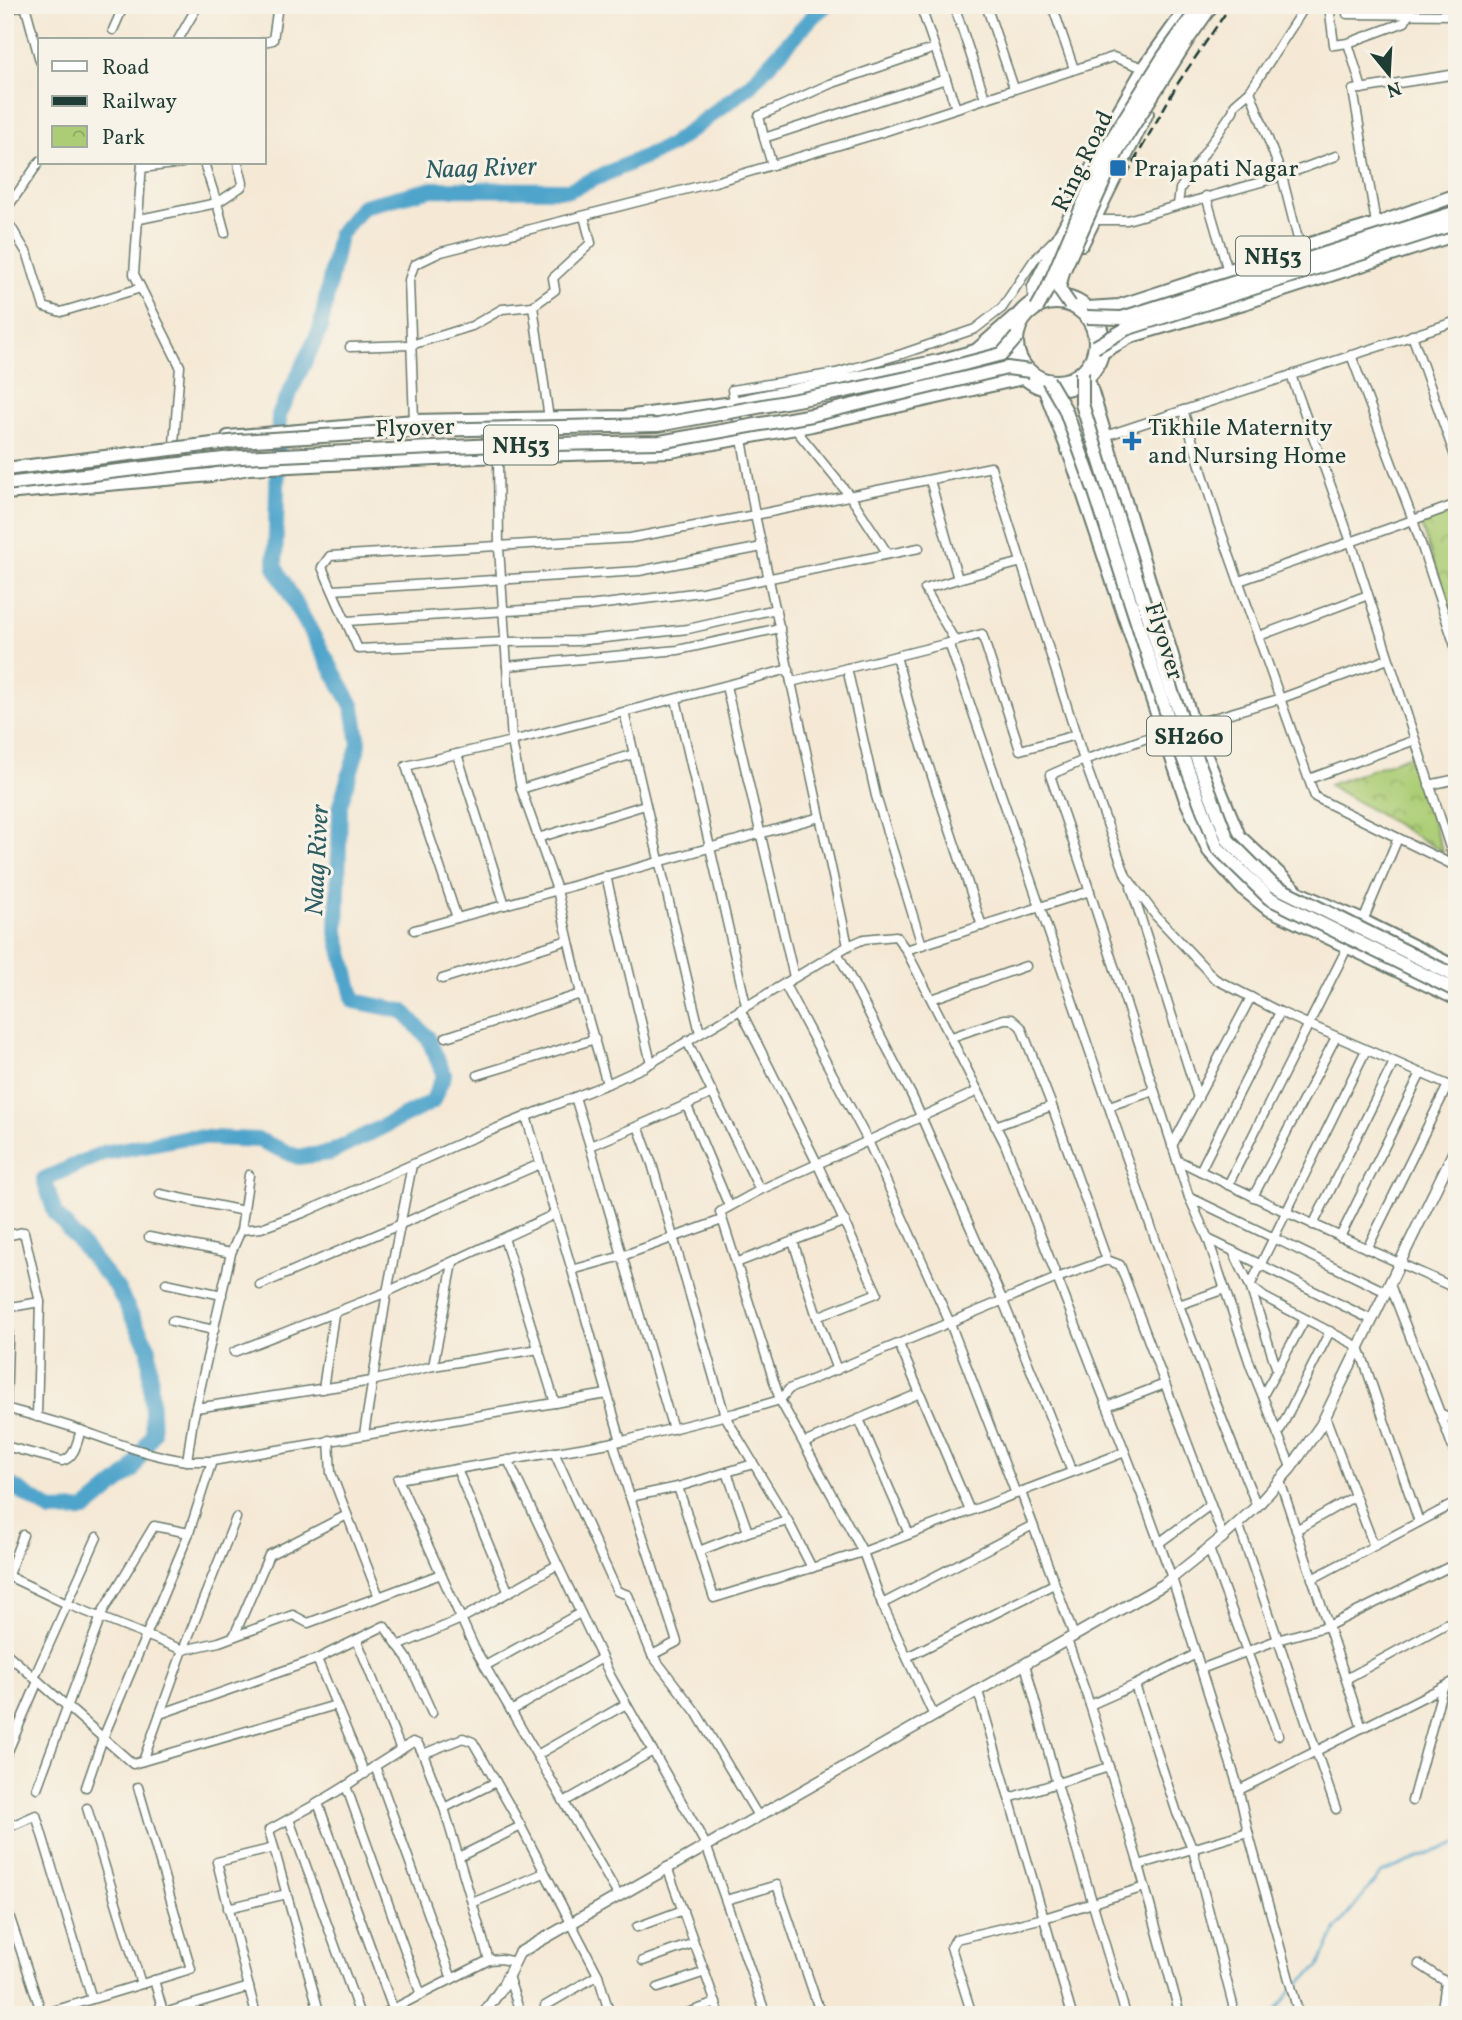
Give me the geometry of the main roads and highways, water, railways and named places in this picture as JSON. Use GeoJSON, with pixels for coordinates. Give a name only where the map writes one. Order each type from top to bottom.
{"type":"FeatureCollection","features":[{"type":"Feature","properties":{"kind":"main road"},"geometry":{"type":"LineString","coordinates":[[975,351],[1035,299],[1061,234],[1113,121],[1144,68],[1189,5]]}},
{"type":"Feature","properties":{"kind":"main road","name":"Ring Road"},"geometry":{"type":"LineString","coordinates":[[1035,299],[1047,290],[1108,145],[1164,56],[1201,5]]}},
{"type":"Feature","properties":{"kind":"main road","name":"Ring Road"},"geometry":{"type":"LineString","coordinates":[[1070,302],[1059,289],[1063,272],[1119,148],[1212,5]]}},
{"type":"Feature","properties":{"kind":"main road","name":"Ring Road"},"geometry":{"type":"LineString","coordinates":[[1070,302],[1063,286],[1154,99],[1219,5]]}},
{"type":"Feature","properties":{"kind":"main road","name":"NH53"},"geometry":{"type":"LineString","coordinates":[[1088,313],[1119,306],[1377,224],[1457,195]]}},
{"type":"Feature","properties":{"kind":"main road"},"geometry":{"type":"LineString","coordinates":[[1035,299],[1048,304],[1070,302],[1088,313],[1122,318],[1457,212]]}},
{"type":"Feature","properties":{"kind":"main road","name":"NH53"},"geometry":{"type":"LineString","coordinates":[[1085,375],[1099,349],[1126,328],[1457,223]]}},
{"type":"Feature","properties":{"kind":"main road","name":"NH53"},"geometry":{"type":"LineString","coordinates":[[1099,349],[1130,336],[1247,302],[1457,234]]}},
{"type":"Feature","properties":{"kind":"main road","name":"Flyover"},"geometry":{"type":"LineString","coordinates":[[5,467],[238,441],[436,430],[658,425],[846,391],[1002,354],[1035,299]]}},
{"type":"Feature","properties":{"kind":"main road"},"geometry":{"type":"LineString","coordinates":[[1088,313],[1099,349]]}},
{"type":"Feature","properties":{"kind":"main road"},"geometry":{"type":"LineString","coordinates":[[1013,337],[1027,375]]}},
{"type":"Feature","properties":{"kind":"main road","name":"NH53"},"geometry":{"type":"LineString","coordinates":[[5,467],[120,454],[247,434],[414,421],[625,417],[734,402],[904,368],[975,351],[1013,337]]}},
{"type":"Feature","properties":{"kind":"main road"},"geometry":{"type":"LineString","coordinates":[[904,368],[912,402]]}},
{"type":"Feature","properties":{"kind":"main road","name":"Flyover"},"geometry":{"type":"LineString","coordinates":[[5,484],[255,456],[496,445],[660,442],[812,415],[1007,368],[1046,385],[1065,409],[1095,492],[1167,715],[1217,847],[1269,898],[1457,991]]}},
{"type":"Feature","properties":{"kind":"main road","name":"NH53"},"geometry":{"type":"LineString","coordinates":[[5,493],[211,475],[249,468],[671,451],[742,439],[1027,375]]}},
{"type":"Feature","properties":{"kind":"main road"},"geometry":{"type":"LineString","coordinates":[[1085,375],[1046,385],[1185,800],[1209,851],[1241,887],[1267,908],[1457,999]]}},
{"type":"Feature","properties":{"kind":"main road","name":"Flyover"},"geometry":{"type":"LineString","coordinates":[[1085,375],[1082,404],[1172,692],[1228,840],[1273,885],[1457,977]]}},
{"type":"Feature","properties":{"kind":"main road","name":"SH260"},"geometry":{"type":"LineString","coordinates":[[1085,375],[1193,725],[1239,836],[1298,893],[1363,921],[1457,968]]}},
{"type":"Feature","properties":{"kind":"main road"},"geometry":{"type":"LineString","coordinates":[[247,434],[249,468]]}},
{"type":"Feature","properties":{"kind":"waterway","name":"Naag River"},"geometry":{"type":"LineString","coordinates":[[5,1484],[52,1511],[85,1510],[132,1471],[153,1433],[149,1349],[117,1288],[55,1213],[44,1179],[103,1153],[187,1137],[259,1140],[298,1157],[330,1153],[432,1102],[444,1075],[428,1038],[403,1011],[354,1001],[337,933],[340,805],[359,744],[353,707],[275,567],[279,415],[320,330],[339,235],[363,206],[432,189],[569,190],[671,145],[748,87],[826,5]]}},
{"type":"Feature","properties":{"kind":"waterway"},"geometry":{"type":"LineString","coordinates":[[1298,1984],[1318,1968],[1337,1928],[1381,1873],[1457,1843]]}},
{"type":"Feature","properties":{"kind":"waterway"},"geometry":{"type":"LineString","coordinates":[[1274,2015],[1291,1990]]}},
{"type":"Feature","properties":{"kind":"railway"},"geometry":{"type":"LineString","coordinates":[[1126,176],[1178,83],[1231,5]]}},
{"type":"Feature","properties":{"kind":"place","name":"Prajapati Nagar"},"geometry":{"type":"Point","coordinates":[1118,168]}},
{"type":"Feature","properties":{"kind":"place","name":"Tikhile Maternity and Nursing Home"},"geometry":{"type":"Point","coordinates":[1132,441]}}]}
